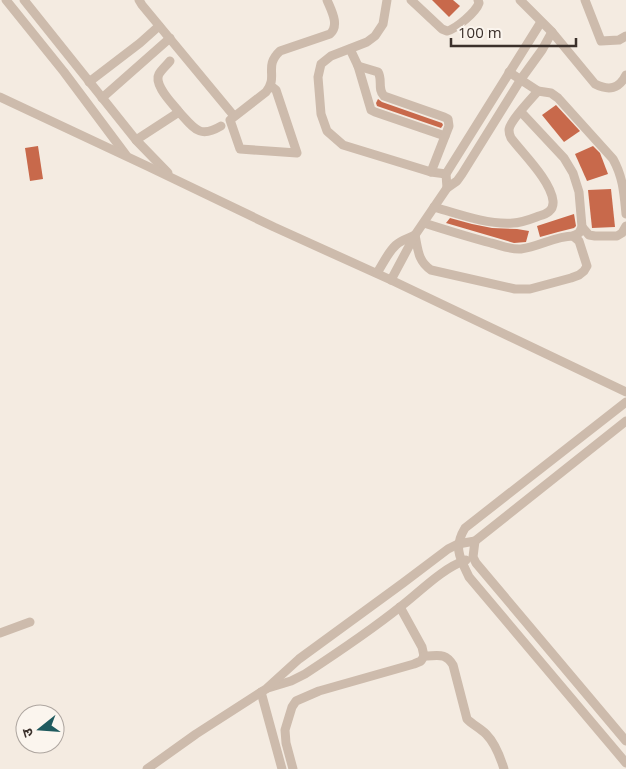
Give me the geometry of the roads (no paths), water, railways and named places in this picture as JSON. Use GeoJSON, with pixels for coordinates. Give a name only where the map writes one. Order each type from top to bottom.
{"type":"FeatureCollection","features":[{"type":"Feature","properties":{"kind":"street"},"geometry":{"type":"LineString","coordinates":[[6,0],[64,72],[128,157]]}},
{"type":"Feature","properties":{"kind":"street"},"geometry":{"type":"LineString","coordinates":[[24,0],[136,140],[172,178]]}},
{"type":"Feature","properties":{"kind":"street"},"geometry":{"type":"LineString","coordinates":[[139,0],[234,116]]}},
{"type":"Feature","properties":{"kind":"street"},"geometry":{"type":"LineString","coordinates":[[270,86],[276,90],[297,153],[240,149],[230,120],[266,92],[272,79],[271,62],[280,51],[330,34],[334,30],[334,19],[328,0]]}},
{"type":"Feature","properties":{"kind":"street"},"geometry":{"type":"LineString","coordinates":[[388,0],[383,24],[375,36],[366,42],[331,56],[321,64],[318,77],[321,114],[327,131],[343,145],[431,172],[446,174]]}},
{"type":"Feature","properties":{"kind":"street"},"geometry":{"type":"LineString","coordinates":[[410,0],[442,29],[447,31],[454,29],[477,8],[478,0]]}},
{"type":"Feature","properties":{"kind":"street"},"geometry":{"type":"LineString","coordinates":[[520,0],[552,32],[595,84],[604,89],[615,87],[625,78]]}},
{"type":"Feature","properties":{"kind":"street"},"geometry":{"type":"LineString","coordinates":[[584,0],[601,41],[619,40],[626,36]]}},
{"type":"Feature","properties":{"kind":"street"},"geometry":{"type":"LineString","coordinates":[[446,188],[446,174],[541,22]]}},
{"type":"Feature","properties":{"kind":"street"},"geometry":{"type":"LineString","coordinates":[[90,82],[140,44],[159,26]]}},
{"type":"Feature","properties":{"kind":"street"},"geometry":{"type":"LineString","coordinates":[[391,280],[415,235],[446,188],[457,181],[462,174],[552,32]]}},
{"type":"Feature","properties":{"kind":"street"},"geometry":{"type":"LineString","coordinates":[[102,98],[170,38]]}},
{"type":"Feature","properties":{"kind":"street"},"geometry":{"type":"LineString","coordinates":[[350,49],[358,66],[371,110],[445,136]]}},
{"type":"Feature","properties":{"kind":"street"},"geometry":{"type":"LineString","coordinates":[[170,62],[158,74],[158,80],[160,88],[179,112],[194,128],[204,133],[221,126]]}},
{"type":"Feature","properties":{"kind":"street"},"geometry":{"type":"LineString","coordinates":[[358,66],[380,74],[380,90],[384,96],[448,119],[449,126],[431,172]]}},
{"type":"Feature","properties":{"kind":"street"},"geometry":{"type":"LineString","coordinates":[[509,72],[538,91],[551,93],[558,98],[613,159],[619,169],[622,180],[626,214]]}},
{"type":"Feature","properties":{"kind":"street"},"geometry":{"type":"LineString","coordinates":[[434,208],[502,223],[514,223],[547,214],[552,209],[553,202],[549,188],[511,138],[509,131],[510,126],[538,91]]}},
{"type":"Feature","properties":{"kind":"street"},"geometry":{"type":"LineString","coordinates":[[0,97],[626,392]]}},
{"type":"Feature","properties":{"kind":"street"},"geometry":{"type":"LineString","coordinates":[[136,140],[179,112]]}},
{"type":"Feature","properties":{"kind":"street"},"geometry":{"type":"LineString","coordinates":[[424,223],[518,249],[528,248],[579,233],[582,227],[579,192],[573,173],[564,158],[521,112]]}},
{"type":"Feature","properties":{"kind":"street"},"geometry":{"type":"LineString","coordinates":[[582,227],[589,235],[617,236],[622,233],[626,226]]}},
{"type":"Feature","properties":{"kind":"street"},"geometry":{"type":"LineString","coordinates":[[415,235],[420,259],[431,270],[515,289],[530,288],[572,278],[584,271],[587,266],[579,241],[573,236]]}},
{"type":"Feature","properties":{"kind":"street"},"geometry":{"type":"LineString","coordinates":[[377,274],[396,245],[415,235]]}},
{"type":"Feature","properties":{"kind":"street"},"geometry":{"type":"LineString","coordinates":[[626,402],[465,528],[458,544],[461,562],[469,578],[626,763]]}},
{"type":"Feature","properties":{"kind":"street"},"geometry":{"type":"LineString","coordinates":[[147,769],[263,690],[298,659],[448,549],[458,544],[475,541],[626,422]]}},
{"type":"Feature","properties":{"kind":"street"},"geometry":{"type":"LineString","coordinates":[[475,541],[473,557],[476,563],[626,741]]}},
{"type":"Feature","properties":{"kind":"street"},"geometry":{"type":"LineString","coordinates":[[263,690],[292,681],[305,674],[383,620],[442,573],[473,557]]}},
{"type":"Feature","properties":{"kind":"street"},"geometry":{"type":"LineString","coordinates":[[408,580],[416,594]]}},
{"type":"Feature","properties":{"kind":"street"},"geometry":{"type":"LineString","coordinates":[[372,606],[375,613],[383,620]]}},
{"type":"Feature","properties":{"kind":"street"},"geometry":{"type":"LineString","coordinates":[[400,607],[422,647],[424,656]]}},
{"type":"Feature","properties":{"kind":"street"},"geometry":{"type":"LineString","coordinates":[[0,634],[30,622]]}},
{"type":"Feature","properties":{"kind":"street"},"geometry":{"type":"LineString","coordinates":[[328,637],[339,652]]}},
{"type":"Feature","properties":{"kind":"street"},"geometry":{"type":"LineString","coordinates":[[293,769],[286,743],[285,730],[292,707],[296,701],[319,691],[414,664],[424,656],[445,656],[449,658],[453,665],[467,719],[491,740],[504,769]]}},
{"type":"Feature","properties":{"kind":"street"},"geometry":{"type":"LineString","coordinates":[[263,690],[282,769]]}}]}
